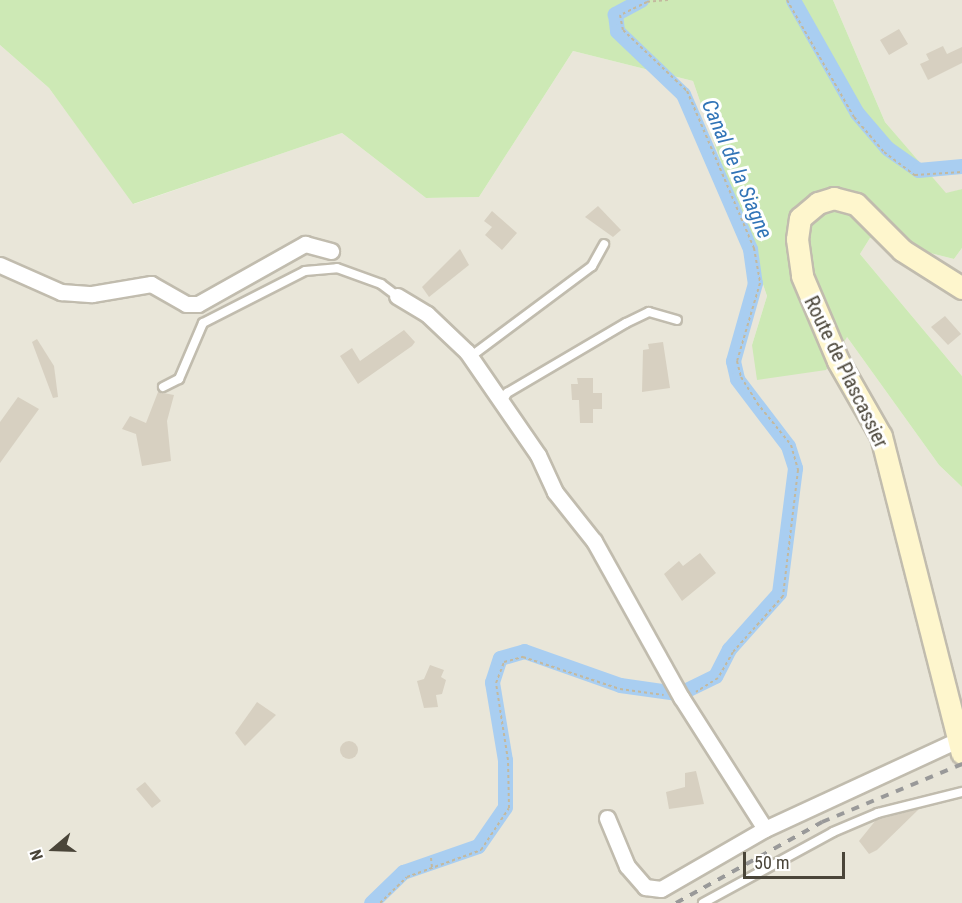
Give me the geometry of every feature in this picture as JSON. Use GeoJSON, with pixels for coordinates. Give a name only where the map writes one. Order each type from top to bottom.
{"type":"FeatureCollection","features":[{"type":"Feature","properties":{"kind":"street","name":"Route de Plascassier"},"geometry":{"type":"LineString","coordinates":[[960,747],[881,436],[838,362],[802,276],[800,218],[818,202],[834,198],[856,204],[902,250],[962,288]]}},
{"type":"Feature","properties":{"kind":"street"},"geometry":{"type":"LineString","coordinates":[[0,265],[61,292],[92,294],[151,284],[186,304],[198,304],[305,244],[331,251]]}},
{"type":"Feature","properties":{"kind":"street"},"geometry":{"type":"LineString","coordinates":[[397,296],[427,314],[470,357],[538,456],[555,492],[594,541],[681,697],[765,829]]}},
{"type":"Feature","properties":{"kind":"street"},"geometry":{"type":"LineString","coordinates":[[607,818],[627,866],[645,887],[661,889],[765,829],[960,747]]}},
{"type":"Feature","properties":{"kind":"lane"},"geometry":{"type":"LineString","coordinates":[[470,357],[592,266],[603,244]]}},
{"type":"Feature","properties":{"kind":"lane"},"geometry":{"type":"LineString","coordinates":[[163,387],[180,379],[203,323],[305,271],[337,268],[381,284],[397,296]]}},
{"type":"Feature","properties":{"kind":"lane"},"geometry":{"type":"LineString","coordinates":[[501,405],[507,393],[626,323],[649,312],[677,320]]}},
{"type":"Feature","properties":{"kind":"lane"},"geometry":{"type":"LineString","coordinates":[[703,903],[833,832],[878,813],[962,792]]}},
{"type":"Feature","properties":{"kind":"path"},"geometry":{"type":"LineString","coordinates":[[380,903],[407,877],[481,850],[509,808],[508,760],[496,684],[504,662],[523,657],[620,689],[681,697],[718,678],[733,652],[783,596],[798,470],[791,445],[746,386],[737,361],[760,283],[753,248],[687,91],[623,30],[620,15],[646,2],[668,0]]}},
{"type":"Feature","properties":{"kind":"path"},"geometry":{"type":"LineString","coordinates":[[787,0],[854,117],[884,152],[915,175],[962,172]]}},
{"type":"Feature","properties":{"kind":"path"},"geometry":{"type":"LineString","coordinates":[[431,858],[432,868]]}},
{"type":"Feature","properties":{"kind":"shaded area"},"geometry":{"type":"Polygon","coordinates":[[[833,0],[962,0],[962,189],[946,194],[885,122],[833,0]]]}},
{"type":"Feature","properties":{"kind":"shaded area"},"geometry":{"type":"Polygon","coordinates":[[[0,45],[49,88],[134,204],[342,133],[426,198],[479,197],[573,51],[693,81],[767,296],[752,345],[847,337],[939,465],[962,487],[962,903],[0,903],[0,45]]]}},
{"type":"Feature","properties":{"kind":"shaded area"},"geometry":{"type":"Polygon","coordinates":[[[870,238],[954,259],[962,248],[962,376],[860,254],[870,238]]]}},
{"type":"Feature","properties":{"kind":"green space"},"geometry":{"type":"Polygon","coordinates":[[[0,0],[833,0],[885,122],[946,193],[962,189],[962,248],[954,259],[870,238],[860,254],[962,376],[962,487],[939,465],[847,337],[826,370],[757,380],[752,345],[767,296],[693,81],[573,51],[479,197],[426,198],[342,133],[133,204],[49,88],[0,45],[0,0]]]}},
{"type":"Feature","properties":{"kind":"building"},"geometry":{"type":"Polygon","coordinates":[[[899,29],[908,44],[889,55],[880,40],[899,29]]]}},
{"type":"Feature","properties":{"kind":"building"},"geometry":{"type":"Polygon","coordinates":[[[943,46],[947,54],[962,47],[962,63],[928,80],[920,64],[929,60],[926,54],[943,46]]]}},
{"type":"Feature","properties":{"kind":"building"},"geometry":{"type":"Polygon","coordinates":[[[598,206],[621,230],[613,237],[585,217],[598,206]]]}},
{"type":"Feature","properties":{"kind":"building"},"geometry":{"type":"Polygon","coordinates":[[[492,211],[517,233],[502,250],[485,235],[492,227],[484,221],[492,211]]]}},
{"type":"Feature","properties":{"kind":"building"},"geometry":{"type":"Polygon","coordinates":[[[460,249],[469,265],[429,297],[422,287],[460,249]]]}},
{"type":"Feature","properties":{"kind":"building"},"geometry":{"type":"Polygon","coordinates":[[[945,316],[961,334],[948,345],[931,327],[945,316]]]}},
{"type":"Feature","properties":{"kind":"building"},"geometry":{"type":"Polygon","coordinates":[[[404,330],[415,342],[412,346],[358,384],[340,356],[352,348],[360,361],[404,330]]]}},
{"type":"Feature","properties":{"kind":"building"},"geometry":{"type":"Polygon","coordinates":[[[37,339],[54,366],[58,397],[53,398],[32,342],[37,339]]]}},
{"type":"Feature","properties":{"kind":"building"},"geometry":{"type":"Polygon","coordinates":[[[663,342],[670,388],[642,392],[643,350],[649,349],[648,344],[663,342]]]}},
{"type":"Feature","properties":{"kind":"building"},"geometry":{"type":"Polygon","coordinates":[[[577,378],[593,378],[593,393],[602,393],[602,409],[593,409],[593,423],[580,423],[579,400],[572,400],[571,384],[578,384],[577,378]]]}},
{"type":"Feature","properties":{"kind":"building"},"geometry":{"type":"Polygon","coordinates":[[[158,392],[174,395],[167,421],[171,461],[142,466],[136,434],[122,429],[130,416],[146,423],[158,392]]]}},
{"type":"Feature","properties":{"kind":"building"},"geometry":{"type":"Polygon","coordinates":[[[18,397],[39,409],[0,463],[0,422],[18,397]]]}},
{"type":"Feature","properties":{"kind":"building"},"geometry":{"type":"Polygon","coordinates":[[[700,553],[716,573],[682,601],[664,574],[679,561],[683,566],[700,553]]]}},
{"type":"Feature","properties":{"kind":"building"},"geometry":{"type":"Polygon","coordinates":[[[430,665],[444,670],[441,677],[446,680],[442,694],[436,695],[438,707],[424,708],[417,681],[424,679],[430,665]]]}},
{"type":"Feature","properties":{"kind":"building"},"geometry":{"type":"Polygon","coordinates":[[[257,702],[276,715],[245,746],[235,733],[257,702]]]}},
{"type":"Feature","properties":{"kind":"building"},"geometry":{"type":"Polygon","coordinates":[[[345,741],[353,741],[358,746],[356,757],[345,759],[340,754],[340,746],[345,741]]]}},
{"type":"Feature","properties":{"kind":"building"},"geometry":{"type":"Polygon","coordinates":[[[696,771],[704,804],[669,809],[666,792],[685,787],[685,773],[696,771]]]}},
{"type":"Feature","properties":{"kind":"building"},"geometry":{"type":"Polygon","coordinates":[[[145,782],[161,801],[152,808],[136,789],[145,782]]]}},
{"type":"Feature","properties":{"kind":"building"},"geometry":{"type":"Polygon","coordinates":[[[919,809],[877,850],[869,854],[859,841],[876,820],[919,809]]]}},
{"type":"Feature","properties":{"kind":"waterway","name":"Canal de la Siagne"},"geometry":{"type":"LineString","coordinates":[[641,0],[615,14],[617,31],[683,94],[750,249],[755,283],[733,361],[737,379],[788,446],[795,468],[779,593],[729,649],[715,676],[682,692]]}},
{"type":"Feature","properties":{"kind":"waterway","name":"Canal de la Siagne"},"geometry":{"type":"LineString","coordinates":[[793,0],[857,113],[887,148],[918,170],[962,166]]}},
{"type":"Feature","properties":{"kind":"waterway","name":"Canal de la Siagne"},"geometry":{"type":"LineString","coordinates":[[371,903],[403,872],[478,846],[505,807],[505,760],[492,682],[500,658],[524,651],[620,685],[677,693]]}},
{"type":"Feature","properties":{"kind":"railway"},"geometry":{"type":"LineString","coordinates":[[676,903],[822,822],[962,764]]}}]}
